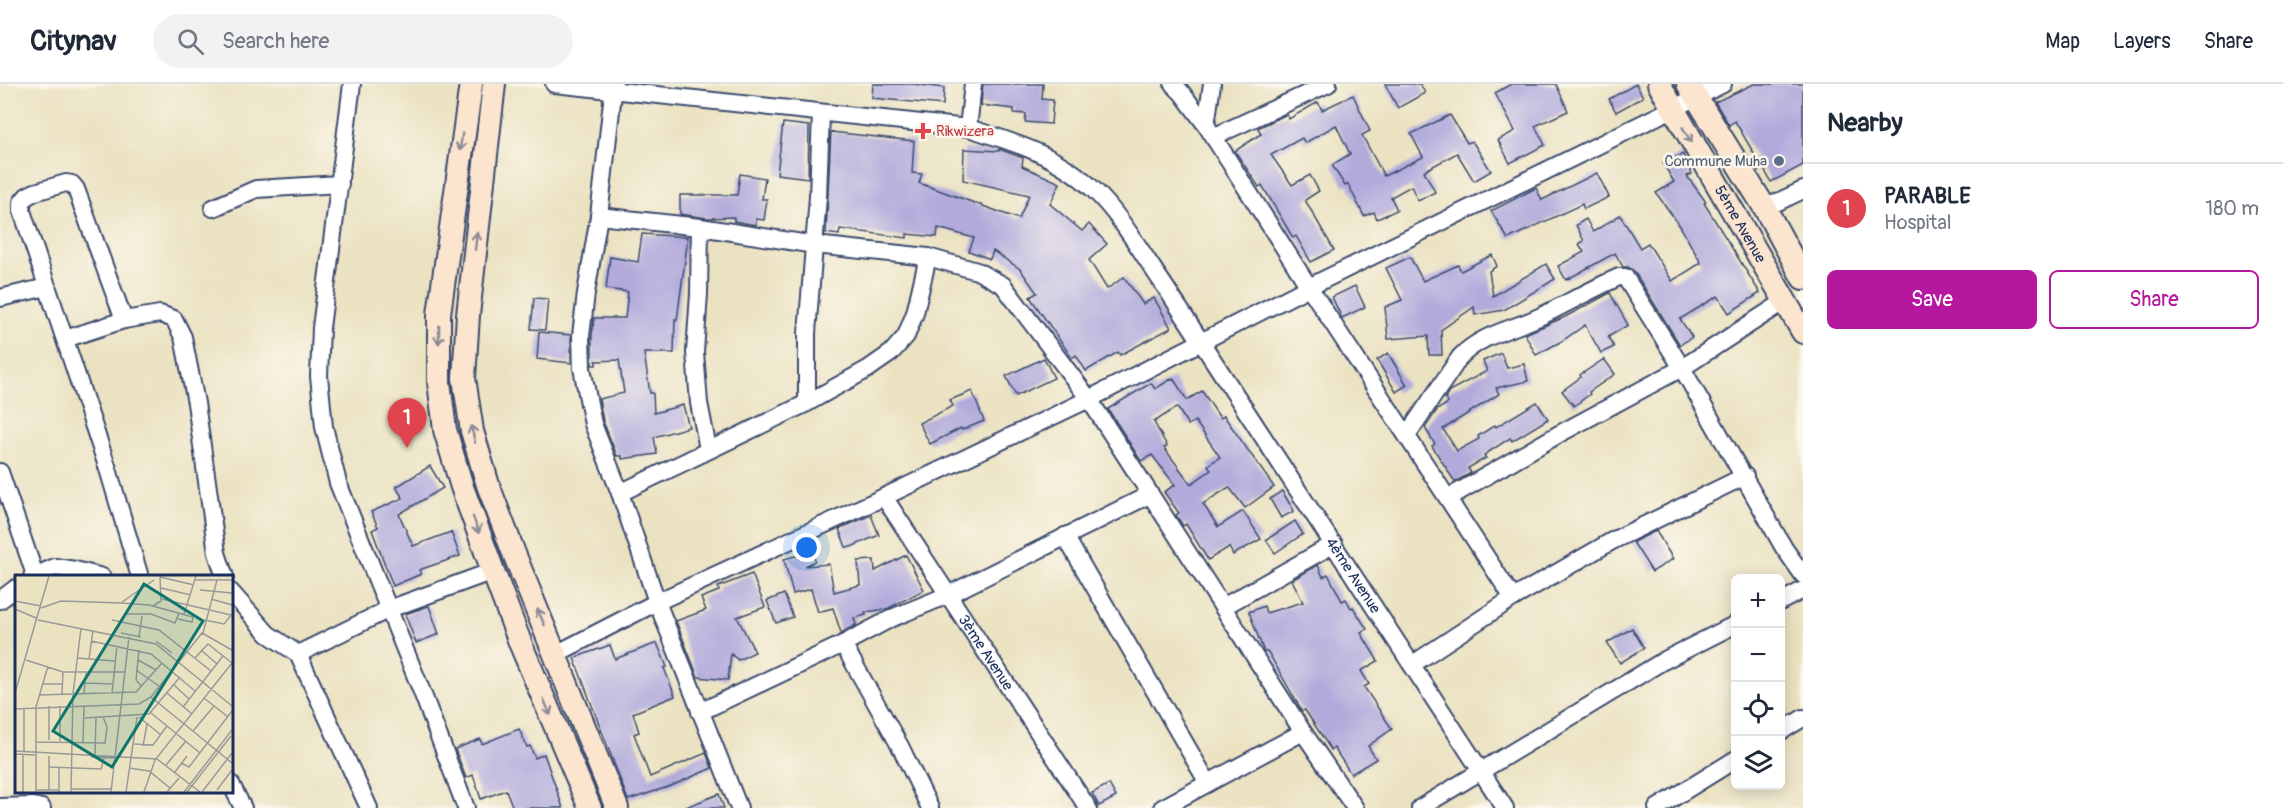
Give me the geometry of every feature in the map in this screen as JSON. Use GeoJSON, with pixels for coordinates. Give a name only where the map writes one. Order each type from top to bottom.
{"type":"FeatureCollection","features":[{"type":"Feature","properties":{"kind":"street"},"geometry":{"type":"LineString","coordinates":[[352,84],[321,328],[320,376],[324,427],[338,483],[466,808]]}},
{"type":"Feature","properties":{"kind":"street"},"geometry":{"type":"LineString","coordinates":[[471,84],[440,314],[439,382],[445,430],[462,487],[521,645],[590,808]]}},
{"type":"Feature","properties":{"kind":"street"},"geometry":{"type":"LineString","coordinates":[[494,84],[468,315],[464,378],[472,431],[488,485],[617,808]]}},
{"type":"Feature","properties":{"kind":"street","name":"4ème Avenue"},"geometry":{"type":"LineString","coordinates":[[554,84],[613,87],[820,113],[968,128],[1023,145],[1060,164],[1095,191],[1126,230],[1413,664],[1505,808]]}},
{"type":"Feature","properties":{"kind":"street"},"geometry":{"type":"LineString","coordinates":[[968,128],[973,84]]}},
{"type":"Feature","properties":{"kind":"street"},"geometry":{"type":"LineString","coordinates":[[1173,84],[1209,131],[1513,598]]}},
{"type":"Feature","properties":{"kind":"street"},"geometry":{"type":"LineString","coordinates":[[1209,131],[1212,84]]}},
{"type":"Feature","properties":{"kind":"street"},"geometry":{"type":"LineString","coordinates":[[1209,131],[1328,84]]}},
{"type":"Feature","properties":{"kind":"street","name":"5ème Avenue"},"geometry":{"type":"LineString","coordinates":[[1659,84],[1803,332]]}},
{"type":"Feature","properties":{"kind":"street"},"geometry":{"type":"LineString","coordinates":[[556,654],[657,602],[1089,399],[1309,287],[1672,109],[1692,90],[1723,84]]}},
{"type":"Feature","properties":{"kind":"street"},"geometry":{"type":"LineString","coordinates":[[613,87],[599,216],[581,336],[582,368],[593,424],[620,493],[657,602],[739,808]]}},
{"type":"Feature","properties":{"kind":"street","name":"5ème Avenue"},"geometry":{"type":"LineString","coordinates":[[1692,90],[1765,208],[1803,278]]}},
{"type":"Feature","properties":{"kind":"street"},"geometry":{"type":"LineString","coordinates":[[807,403],[807,333],[815,245],[820,113]]}},
{"type":"Feature","properties":{"kind":"street"},"geometry":{"type":"LineString","coordinates":[[124,320],[76,189],[72,184],[66,183],[27,196],[22,202],[22,211],[108,469],[139,575]]}},
{"type":"Feature","properties":{"kind":"street"},"geometry":{"type":"LineString","coordinates":[[213,208],[256,189],[340,184]]}},
{"type":"Feature","properties":{"kind":"street"},"geometry":{"type":"LineString","coordinates":[[1765,208],[1803,190]]}},
{"type":"Feature","properties":{"kind":"street"},"geometry":{"type":"LineString","coordinates":[[599,216],[700,227],[815,245],[928,257],[977,271],[1003,285],[1089,399],[1303,732],[1355,808]]}},
{"type":"Feature","properties":{"kind":"street"},"geometry":{"type":"LineString","coordinates":[[700,227],[695,352],[699,403],[708,449]]}},
{"type":"Feature","properties":{"kind":"street"},"geometry":{"type":"LineString","coordinates":[[620,493],[807,403],[868,369],[891,353],[906,336],[915,313],[928,257]]}},
{"type":"Feature","properties":{"kind":"street"},"geometry":{"type":"LineString","coordinates":[[1407,435],[1460,357],[1471,346],[1485,338],[1537,318],[1619,277],[1625,277],[1682,368],[1784,548],[1803,575]]}},
{"type":"Feature","properties":{"kind":"street"},"geometry":{"type":"LineString","coordinates":[[0,298],[47,287]]}},
{"type":"Feature","properties":{"kind":"street"},"geometry":{"type":"LineString","coordinates":[[1448,498],[1559,434],[1682,368],[1785,301]]}},
{"type":"Feature","properties":{"kind":"street"},"geometry":{"type":"LineString","coordinates":[[65,339],[124,320],[160,314],[174,319],[183,337],[196,403],[217,553],[224,575]]}},
{"type":"Feature","properties":{"kind":"street"},"geometry":{"type":"LineString","coordinates":[[0,472],[33,575]]}},
{"type":"Feature","properties":{"kind":"street"},"geometry":{"type":"LineString","coordinates":[[1413,664],[1513,598],[1612,541],[1745,476]]}},
{"type":"Feature","properties":{"kind":"street"},"geometry":{"type":"LineString","coordinates":[[700,711],[843,644],[892,618],[948,595],[1149,495]]}},
{"type":"Feature","properties":{"kind":"street","name":"3ème Avenue"},"geometry":{"type":"LineString","coordinates":[[884,497],[1088,808]]}},
{"type":"Feature","properties":{"kind":"street"},"geometry":{"type":"LineString","coordinates":[[1065,536],[1208,783]]}},
{"type":"Feature","properties":{"kind":"street"},"geometry":{"type":"LineString","coordinates":[[1223,608],[1334,544]]}},
{"type":"Feature","properties":{"kind":"street"},"geometry":{"type":"LineString","coordinates":[[35,575],[55,567],[94,575]]}},
{"type":"Feature","properties":{"kind":"street"},"geometry":{"type":"LineString","coordinates":[[298,654],[389,609],[493,571]]}},
{"type":"Feature","properties":{"kind":"street"},"geometry":{"type":"LineString","coordinates":[[0,600],[15,589]]}},
{"type":"Feature","properties":{"kind":"street"},"geometry":{"type":"LineString","coordinates":[[1785,599],[1803,590]]}},
{"type":"Feature","properties":{"kind":"street"},"geometry":{"type":"LineString","coordinates":[[232,593],[268,634],[298,654],[369,808]]}},
{"type":"Feature","properties":{"kind":"street"},"geometry":{"type":"LineString","coordinates":[[1420,808],[1663,661],[1731,627]]}},
{"type":"Feature","properties":{"kind":"street"},"geometry":{"type":"LineString","coordinates":[[843,644],[901,748],[930,808]]}},
{"type":"Feature","properties":{"kind":"street"},"geometry":{"type":"LineString","coordinates":[[1785,729],[1803,718]]}},
{"type":"Feature","properties":{"kind":"street"},"geometry":{"type":"LineString","coordinates":[[1162,808],[1303,732]]}},
{"type":"Feature","properties":{"kind":"street"},"geometry":{"type":"LineString","coordinates":[[1657,808],[1731,762]]}},
{"type":"Feature","properties":{"kind":"street"},"geometry":{"type":"LineString","coordinates":[[232,786],[243,808]]}},
{"type":"Feature","properties":{"kind":"street"},"geometry":{"type":"LineString","coordinates":[[0,807],[42,808]]}},
{"type":"Feature","properties":{"kind":"building"},"geometry":{"type":"Polygon","coordinates":[[[873,84],[913,84],[944,88],[943,105],[872,98],[873,84]]]}},
{"type":"Feature","properties":{"kind":"building"},"geometry":{"type":"Polygon","coordinates":[[[983,84],[1043,84],[1042,99],[1053,100],[1051,124],[1025,122],[1026,114],[1014,113],[1014,109],[981,105],[983,84]]]}},
{"type":"Feature","properties":{"kind":"building"},"geometry":{"type":"Polygon","coordinates":[[[1385,84],[1420,84],[1425,93],[1398,108],[1385,84]]]}},
{"type":"Feature","properties":{"kind":"building"},"geometry":{"type":"Polygon","coordinates":[[[1511,84],[1556,84],[1568,111],[1535,126],[1545,145],[1510,163],[1498,140],[1515,131],[1495,93],[1511,84]]]}},
{"type":"Feature","properties":{"kind":"building"},"geometry":{"type":"Polygon","coordinates":[[[1636,84],[1643,97],[1616,112],[1609,99],[1636,84]]]}},
{"type":"Feature","properties":{"kind":"building"},"geometry":{"type":"Polygon","coordinates":[[[1754,84],[1803,84],[1803,165],[1771,182],[1764,169],[1758,171],[1752,159],[1756,157],[1735,121],[1729,125],[1715,102],[1754,84]]]}},
{"type":"Feature","properties":{"kind":"building"},"geometry":{"type":"Polygon","coordinates":[[[1353,95],[1370,131],[1362,135],[1384,176],[1423,157],[1411,134],[1450,115],[1467,143],[1472,141],[1491,171],[1474,181],[1457,153],[1424,171],[1435,192],[1418,201],[1411,186],[1391,197],[1397,210],[1377,219],[1374,212],[1364,216],[1348,184],[1345,186],[1332,165],[1350,154],[1336,125],[1305,143],[1302,138],[1271,155],[1292,185],[1310,175],[1319,191],[1305,200],[1334,250],[1311,262],[1296,236],[1293,238],[1262,185],[1259,187],[1235,151],[1261,134],[1258,128],[1287,114],[1289,119],[1318,102],[1322,110],[1353,95]]]}},
{"type":"Feature","properties":{"kind":"building"},"geometry":{"type":"Polygon","coordinates":[[[783,123],[809,126],[808,178],[777,174],[783,123]]]}},
{"type":"Feature","properties":{"kind":"building"},"geometry":{"type":"Polygon","coordinates":[[[831,132],[914,141],[912,173],[922,174],[919,183],[1019,219],[1029,195],[963,180],[964,149],[999,151],[999,149],[1023,158],[1022,166],[1060,183],[1050,204],[1082,231],[1089,224],[1107,244],[1089,260],[1107,289],[1124,277],[1143,304],[1154,298],[1171,328],[1120,355],[1118,352],[1086,371],[1076,355],[1072,358],[1030,297],[1037,293],[1020,269],[993,251],[990,259],[969,251],[974,238],[938,228],[937,237],[907,234],[907,238],[840,229],[839,235],[826,233],[831,132]]]}},
{"type":"Feature","properties":{"kind":"building"},"geometry":{"type":"Polygon","coordinates":[[[1683,154],[1692,174],[1687,176],[1706,202],[1704,203],[1760,293],[1729,313],[1718,296],[1680,319],[1692,337],[1680,345],[1634,271],[1623,267],[1615,253],[1566,280],[1558,266],[1584,252],[1579,244],[1584,241],[1576,225],[1586,219],[1593,232],[1620,215],[1640,248],[1648,243],[1672,281],[1701,263],[1680,226],[1656,193],[1674,182],[1663,163],[1683,154]]]}},
{"type":"Feature","properties":{"kind":"building"},"geometry":{"type":"Polygon","coordinates":[[[1597,173],[1609,197],[1584,209],[1582,204],[1508,239],[1491,211],[1536,188],[1542,200],[1597,173]]]}},
{"type":"Feature","properties":{"kind":"building"},"geometry":{"type":"Polygon","coordinates":[[[740,174],[765,178],[762,199],[767,199],[764,220],[756,219],[756,225],[734,221],[734,217],[707,218],[680,214],[680,195],[737,195],[740,174]]]}},
{"type":"Feature","properties":{"kind":"building"},"geometry":{"type":"Polygon","coordinates":[[[642,234],[688,237],[677,320],[675,319],[674,353],[644,353],[650,393],[653,393],[654,413],[683,405],[689,427],[654,437],[657,454],[622,459],[622,456],[617,456],[603,421],[599,399],[624,393],[619,360],[596,361],[596,365],[592,365],[592,336],[594,318],[625,318],[628,292],[606,289],[610,257],[638,262],[642,234]]]}},
{"type":"Feature","properties":{"kind":"building"},"geometry":{"type":"Polygon","coordinates":[[[1492,255],[1497,266],[1489,271],[1493,296],[1546,264],[1555,279],[1504,310],[1475,315],[1474,307],[1441,330],[1442,355],[1429,355],[1428,336],[1388,339],[1385,307],[1402,300],[1386,268],[1410,257],[1423,281],[1458,265],[1461,271],[1492,255]]]}},
{"type":"Feature","properties":{"kind":"building"},"geometry":{"type":"Polygon","coordinates":[[[1355,286],[1365,307],[1342,318],[1332,297],[1355,286]]]}},
{"type":"Feature","properties":{"kind":"building"},"geometry":{"type":"Polygon","coordinates":[[[1610,293],[1628,325],[1608,337],[1614,347],[1601,353],[1585,325],[1536,355],[1525,334],[1565,317],[1610,293]]]}},
{"type":"Feature","properties":{"kind":"building"},"geometry":{"type":"Polygon","coordinates":[[[534,298],[548,299],[545,330],[531,329],[534,298]]]}},
{"type":"Feature","properties":{"kind":"building"},"geometry":{"type":"Polygon","coordinates":[[[539,332],[571,335],[571,363],[537,359],[539,332]]]}},
{"type":"Feature","properties":{"kind":"building"},"geometry":{"type":"Polygon","coordinates":[[[1388,353],[1407,385],[1396,392],[1377,360],[1388,353]]]}},
{"type":"Feature","properties":{"kind":"building"},"geometry":{"type":"Polygon","coordinates":[[[1501,353],[1507,368],[1524,364],[1528,381],[1496,388],[1499,394],[1443,429],[1457,451],[1479,439],[1478,436],[1495,425],[1496,427],[1537,402],[1548,419],[1512,441],[1510,438],[1484,455],[1486,458],[1468,468],[1471,473],[1455,482],[1432,446],[1435,444],[1425,428],[1437,410],[1448,403],[1445,398],[1449,391],[1487,371],[1483,361],[1501,353]]]}},
{"type":"Feature","properties":{"kind":"building"},"geometry":{"type":"Polygon","coordinates":[[[1044,358],[1054,378],[1016,396],[1006,376],[1044,358]]]}},
{"type":"Feature","properties":{"kind":"building"},"geometry":{"type":"Polygon","coordinates":[[[1604,359],[1615,374],[1589,392],[1590,394],[1574,406],[1562,391],[1581,377],[1580,375],[1604,359]]]}},
{"type":"Feature","properties":{"kind":"building"},"geometry":{"type":"Polygon","coordinates":[[[1173,378],[1187,400],[1202,391],[1220,418],[1224,416],[1274,487],[1245,508],[1229,487],[1203,504],[1218,527],[1243,511],[1261,539],[1233,555],[1229,547],[1208,560],[1186,524],[1183,526],[1176,515],[1179,513],[1164,492],[1175,485],[1152,455],[1141,461],[1108,409],[1151,383],[1155,389],[1173,378]],[[1177,407],[1154,422],[1167,446],[1164,448],[1191,484],[1211,470],[1208,465],[1220,457],[1195,421],[1188,425],[1177,407]]]}},
{"type":"Feature","properties":{"kind":"building"},"geometry":{"type":"Polygon","coordinates":[[[972,391],[984,421],[962,430],[961,428],[930,444],[919,423],[953,406],[950,400],[972,391]]]}},
{"type":"Feature","properties":{"kind":"building"},"geometry":{"type":"Polygon","coordinates":[[[430,466],[443,488],[399,514],[413,546],[451,532],[460,556],[419,570],[421,574],[393,586],[372,530],[378,527],[371,512],[403,498],[396,487],[430,466]]]}},
{"type":"Feature","properties":{"kind":"building"},"geometry":{"type":"Polygon","coordinates":[[[1282,491],[1294,511],[1281,518],[1270,499],[1282,491]]]}},
{"type":"Feature","properties":{"kind":"building"},"geometry":{"type":"Polygon","coordinates":[[[871,515],[879,535],[846,547],[839,529],[871,515]]]}},
{"type":"Feature","properties":{"kind":"building"},"geometry":{"type":"Polygon","coordinates":[[[1295,521],[1303,534],[1275,553],[1266,540],[1295,521]]]}},
{"type":"Feature","properties":{"kind":"building"},"geometry":{"type":"Polygon","coordinates":[[[1656,531],[1673,559],[1652,572],[1633,542],[1656,531]]]}},
{"type":"Feature","properties":{"kind":"building"},"geometry":{"type":"Polygon","coordinates":[[[813,549],[815,561],[805,566],[829,564],[834,592],[860,585],[858,561],[874,560],[875,571],[906,555],[924,590],[887,609],[865,612],[866,615],[854,618],[856,625],[841,633],[833,608],[818,612],[811,589],[793,594],[784,559],[813,549]]]}},
{"type":"Feature","properties":{"kind":"building"},"geometry":{"type":"Polygon","coordinates":[[[1318,565],[1323,577],[1328,574],[1342,601],[1346,599],[1367,629],[1361,633],[1378,661],[1361,671],[1369,684],[1364,687],[1392,729],[1368,746],[1376,759],[1351,774],[1334,748],[1331,750],[1305,710],[1302,711],[1268,652],[1264,652],[1249,612],[1264,606],[1266,613],[1303,602],[1292,580],[1318,565]]]}},
{"type":"Feature","properties":{"kind":"building"},"geometry":{"type":"Polygon","coordinates":[[[752,574],[765,607],[737,617],[755,652],[738,660],[731,654],[728,680],[698,677],[676,621],[706,610],[701,598],[719,591],[718,587],[752,574]]]}},
{"type":"Feature","properties":{"kind":"building"},"geometry":{"type":"Polygon","coordinates":[[[784,594],[793,617],[776,623],[767,601],[784,594]]]}},
{"type":"Feature","properties":{"kind":"building"},"geometry":{"type":"Polygon","coordinates":[[[429,606],[439,634],[416,643],[405,614],[429,606]]]}},
{"type":"Feature","properties":{"kind":"building"},"geometry":{"type":"Polygon","coordinates":[[[1632,628],[1644,648],[1620,663],[1607,643],[1632,628]]]}},
{"type":"Feature","properties":{"kind":"building"},"geometry":{"type":"Polygon","coordinates":[[[657,643],[675,696],[633,713],[639,732],[634,734],[650,777],[706,753],[712,768],[671,786],[628,800],[574,658],[610,645],[615,659],[657,643]]]}},
{"type":"Feature","properties":{"kind":"building"},"geometry":{"type":"Polygon","coordinates":[[[519,729],[535,758],[544,754],[563,808],[513,808],[506,790],[481,799],[473,775],[466,778],[455,749],[480,739],[482,744],[519,729]]]}},
{"type":"Feature","properties":{"kind":"building"},"geometry":{"type":"Polygon","coordinates":[[[1109,784],[1116,797],[1099,806],[1092,793],[1109,784]]]}},
{"type":"Feature","properties":{"kind":"building"},"geometry":{"type":"Polygon","coordinates":[[[719,794],[724,808],[686,808],[686,807],[719,794]]]}},
{"type":"Feature","properties":{"kind":"place","name":"Rikwizera"},"geometry":{"type":"Point","coordinates":[923,131]}},
{"type":"Feature","properties":{"kind":"place","name":"Commune Muha"},"geometry":{"type":"Point","coordinates":[1779,161]}},
{"type":"Feature","properties":{"kind":"place","name":"PARABLE"},"geometry":{"type":"Point","coordinates":[407,448]}}]}
